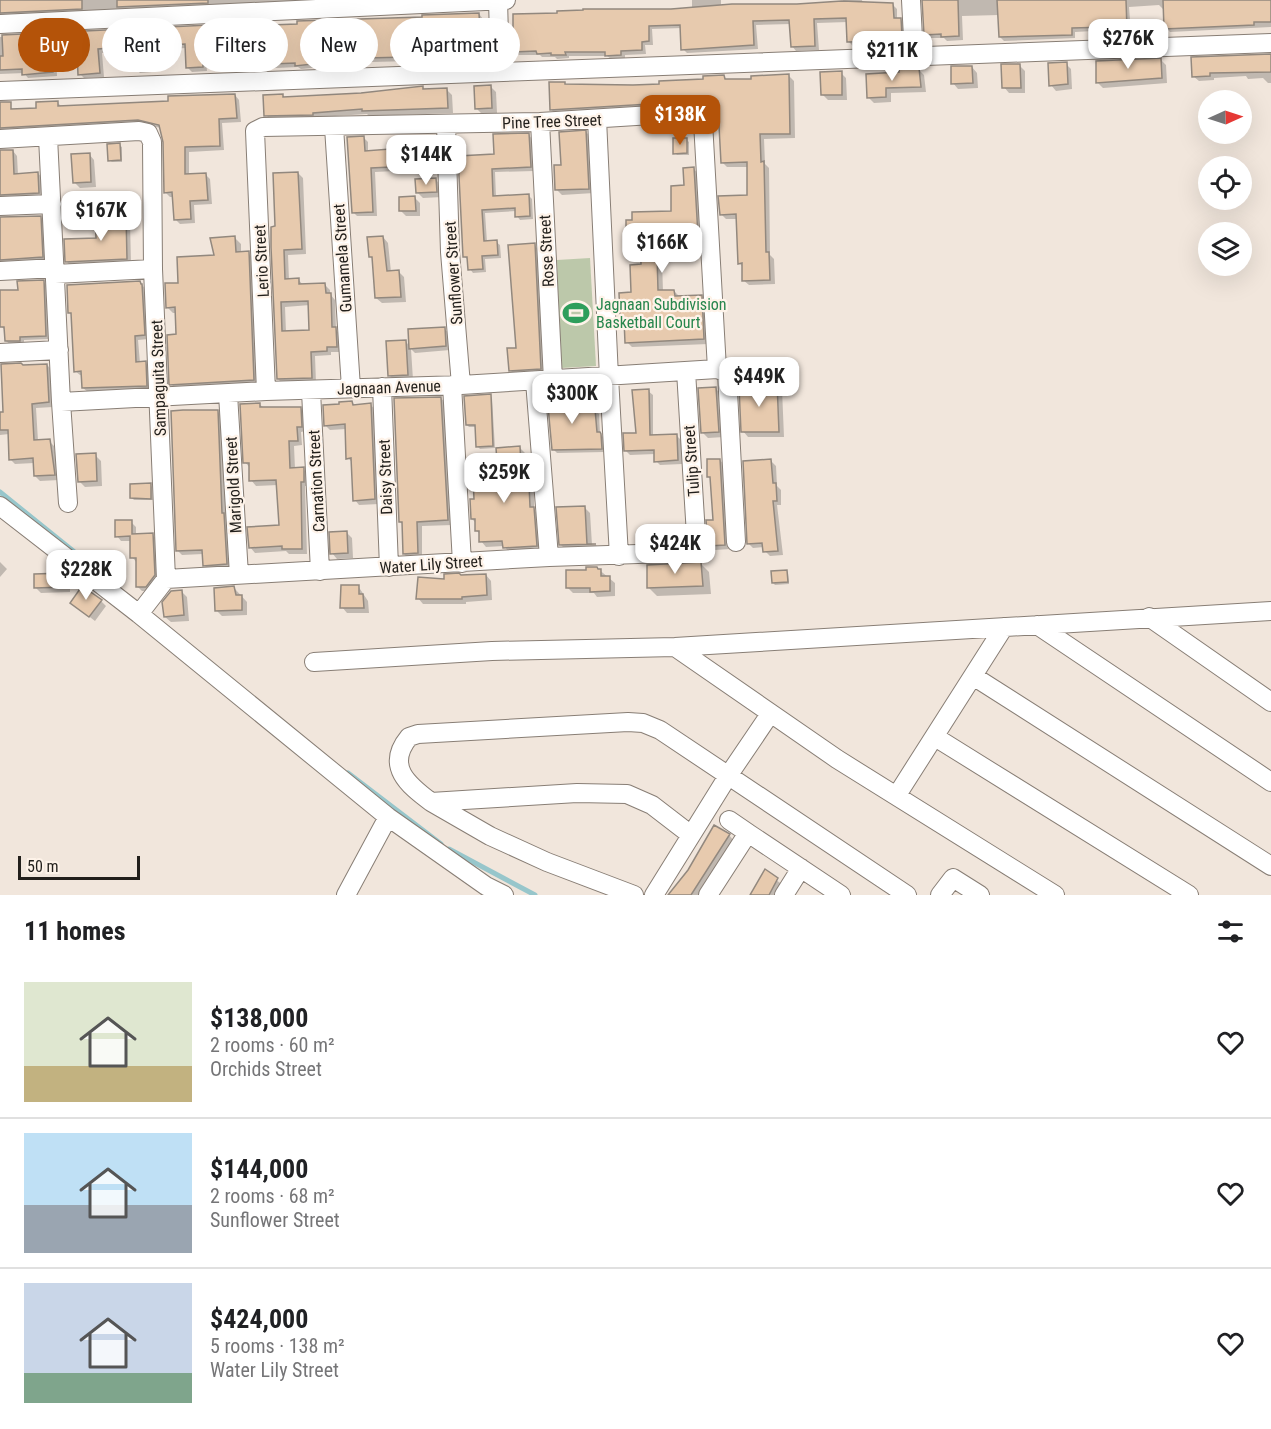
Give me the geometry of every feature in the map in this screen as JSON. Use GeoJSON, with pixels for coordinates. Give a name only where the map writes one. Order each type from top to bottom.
{"type":"FeatureCollection","features":[{"type":"Feature","properties":{"kind":"street"},"geometry":{"type":"LineString","coordinates":[[498,0],[499,18]]}},
{"type":"Feature","properties":{"kind":"street"},"geometry":{"type":"LineString","coordinates":[[0,24],[506,0]]}},
{"type":"Feature","properties":{"kind":"street"},"geometry":{"type":"LineString","coordinates":[[911,0],[914,57]]}},
{"type":"Feature","properties":{"kind":"street"},"geometry":{"type":"LineString","coordinates":[[520,71],[1271,43]]}},
{"type":"Feature","properties":{"kind":"street"},"geometry":{"type":"LineString","coordinates":[[0,92],[501,72]]}},
{"type":"Feature","properties":{"kind":"street","name":"Pine Tree Street"},"geometry":{"type":"LineString","coordinates":[[255,130],[263,127],[540,122],[692,114],[703,122],[717,369]]}},
{"type":"Feature","properties":{"kind":"street"},"geometry":{"type":"LineString","coordinates":[[597,119],[619,556]]}},
{"type":"Feature","properties":{"kind":"street","name":"Rose Street"},"geometry":{"type":"LineString","coordinates":[[540,122],[549,557]]}},
{"type":"Feature","properties":{"kind":"street","name":"Sunflower Street"},"geometry":{"type":"LineString","coordinates":[[446,124],[462,562]]}},
{"type":"Feature","properties":{"kind":"street","name":"Gumamela Street"},"geometry":{"type":"LineString","coordinates":[[334,127],[351,388]]}},
{"type":"Feature","properties":{"kind":"street","name":"Lerio Street"},"geometry":{"type":"LineString","coordinates":[[255,130],[266,391]]}},
{"type":"Feature","properties":{"kind":"street","name":"Sampaguita Street"},"geometry":{"type":"LineString","coordinates":[[48,137],[139,131],[148,133],[152,142],[153,269],[166,579]]}},
{"type":"Feature","properties":{"kind":"street"},"geometry":{"type":"LineString","coordinates":[[0,139],[48,137],[68,502]]}},
{"type":"Feature","properties":{"kind":"street"},"geometry":{"type":"LineString","coordinates":[[0,206],[52,204]]}},
{"type":"Feature","properties":{"kind":"street"},"geometry":{"type":"LineString","coordinates":[[0,271],[153,269]]}},
{"type":"Feature","properties":{"kind":"street"},"geometry":{"type":"LineString","coordinates":[[0,353],[59,350]]}},
{"type":"Feature","properties":{"kind":"street"},"geometry":{"type":"LineString","coordinates":[[717,369],[726,373],[736,542]]}},
{"type":"Feature","properties":{"kind":"street","name":"Jagnaan Avenue"},"geometry":{"type":"LineString","coordinates":[[61,402],[266,391],[544,381],[717,369]]}},
{"type":"Feature","properties":{"kind":"street","name":"Tulip Street"},"geometry":{"type":"LineString","coordinates":[[686,371],[697,552]]}},
{"type":"Feature","properties":{"kind":"street","name":"Daisy Street"},"geometry":{"type":"LineString","coordinates":[[382,387],[389,567]]}},
{"type":"Feature","properties":{"kind":"street","name":"Carnation Street"},"geometry":{"type":"LineString","coordinates":[[312,390],[320,571]]}},
{"type":"Feature","properties":{"kind":"street","name":"Marigold Street"},"geometry":{"type":"LineString","coordinates":[[228,394],[239,575]]}},
{"type":"Feature","properties":{"kind":"street"},"geometry":{"type":"LineString","coordinates":[[0,506],[139,614],[388,818],[484,891],[504,895]]}},
{"type":"Feature","properties":{"kind":"street","name":"Water Lily Street"},"geometry":{"type":"LineString","coordinates":[[166,579],[549,557],[697,552]]}},
{"type":"Feature","properties":{"kind":"street"},"geometry":{"type":"LineString","coordinates":[[139,614],[166,579]]}},
{"type":"Feature","properties":{"kind":"street"},"geometry":{"type":"LineString","coordinates":[[314,662],[492,651],[675,647],[1271,611]]}},
{"type":"Feature","properties":{"kind":"street"},"geometry":{"type":"LineString","coordinates":[[1149,617],[1271,702]]}},
{"type":"Feature","properties":{"kind":"street"},"geometry":{"type":"LineString","coordinates":[[1037,625],[1271,782]]}},
{"type":"Feature","properties":{"kind":"street"},"geometry":{"type":"LineString","coordinates":[[897,795],[1004,627]]}},
{"type":"Feature","properties":{"kind":"street"},"geometry":{"type":"LineString","coordinates":[[675,647],[837,759],[1055,895]]}},
{"type":"Feature","properties":{"kind":"street"},"geometry":{"type":"LineString","coordinates":[[973,676],[1271,866]]}},
{"type":"Feature","properties":{"kind":"street"},"geometry":{"type":"LineString","coordinates":[[654,895],[728,776],[770,714]]}},
{"type":"Feature","properties":{"kind":"street"},"geometry":{"type":"LineString","coordinates":[[634,895],[547,862],[490,836],[431,802],[409,784],[400,773],[400,754],[409,737],[418,734],[578,724],[643,723],[660,730],[908,895]]}},
{"type":"Feature","properties":{"kind":"street"},"geometry":{"type":"LineString","coordinates":[[935,736],[1189,895]]}},
{"type":"Feature","properties":{"kind":"street"},"geometry":{"type":"LineString","coordinates":[[431,802],[577,794],[627,794],[652,806],[691,835]]}},
{"type":"Feature","properties":{"kind":"street"},"geometry":{"type":"LineString","coordinates":[[346,895],[388,818]]}},
{"type":"Feature","properties":{"kind":"street"},"geometry":{"type":"LineString","coordinates":[[729,820],[841,895]]}},
{"type":"Feature","properties":{"kind":"street"},"geometry":{"type":"LineString","coordinates":[[708,895],[748,833]]}},
{"type":"Feature","properties":{"kind":"street"},"geometry":{"type":"LineString","coordinates":[[784,895],[801,868]]}},
{"type":"Feature","properties":{"kind":"street"},"geometry":{"type":"LineString","coordinates":[[940,895],[953,878],[980,895]]}},
{"type":"Feature","properties":{"kind":"green space","name":"Jagnaan Subdivision Basketball Court"},"geometry":{"type":"Polygon","coordinates":[[[590,258],[596,366],[561,368],[557,260],[590,258]]]}},
{"type":"Feature","properties":{"kind":"building"},"geometry":{"type":"Polygon","coordinates":[[[0,0],[82,0],[82,9],[0,13],[0,0]]]}},
{"type":"Feature","properties":{"kind":"building"},"geometry":{"type":"Polygon","coordinates":[[[117,0],[208,0],[208,3],[117,7],[117,0]]]}},
{"type":"Feature","properties":{"kind":"building"},"geometry":{"type":"Polygon","coordinates":[[[922,0],[958,0],[959,36],[924,35],[922,0]]]}},
{"type":"Feature","properties":{"kind":"building"},"geometry":{"type":"Polygon","coordinates":[[[997,0],[1126,0],[1127,29],[1072,28],[1072,35],[999,37],[997,0]]]}},
{"type":"Feature","properties":{"kind":"building"},"geometry":{"type":"Polygon","coordinates":[[[1163,0],[1271,0],[1271,22],[1254,22],[1254,25],[1164,29],[1163,0]]]}},
{"type":"Feature","properties":{"kind":"building"},"geometry":{"type":"Polygon","coordinates":[[[842,1],[893,3],[894,18],[901,18],[902,36],[895,36],[895,41],[847,42],[846,18],[814,19],[815,46],[791,47],[789,20],[753,21],[754,45],[681,50],[680,25],[649,26],[649,41],[642,42],[642,50],[621,51],[621,55],[605,56],[605,52],[565,52],[566,55],[551,55],[551,53],[537,54],[536,51],[520,52],[520,18],[513,18],[513,14],[557,13],[557,11],[583,9],[671,9],[732,4],[842,1]]]}},
{"type":"Feature","properties":{"kind":"building"},"geometry":{"type":"Polygon","coordinates":[[[479,13],[479,18],[391,18],[422,17],[422,15],[479,13]]]}},
{"type":"Feature","properties":{"kind":"building"},"geometry":{"type":"Polygon","coordinates":[[[378,18],[390,18],[390,57],[378,58],[378,18]]]}},
{"type":"Feature","properties":{"kind":"building"},"geometry":{"type":"Polygon","coordinates":[[[297,21],[300,21],[300,65],[295,66],[295,63],[288,63],[288,24],[297,24],[297,21]]]}},
{"type":"Feature","properties":{"kind":"building"},"geometry":{"type":"Polygon","coordinates":[[[182,26],[194,26],[194,68],[186,68],[182,26]]]}},
{"type":"Feature","properties":{"kind":"building"},"geometry":{"type":"Polygon","coordinates":[[[102,30],[102,49],[98,49],[100,73],[78,75],[78,72],[90,72],[90,31],[102,30]]]}},
{"type":"Feature","properties":{"kind":"building"},"geometry":{"type":"Polygon","coordinates":[[[18,34],[18,69],[0,70],[0,56],[3,56],[2,35],[18,34]]]}},
{"type":"Feature","properties":{"kind":"building"},"geometry":{"type":"Polygon","coordinates":[[[1271,54],[1271,72],[1210,73],[1210,76],[1192,77],[1191,57],[1271,54]]]}},
{"type":"Feature","properties":{"kind":"building"},"geometry":{"type":"Polygon","coordinates":[[[1161,58],[1162,78],[1096,83],[1096,61],[1161,58]]]}},
{"type":"Feature","properties":{"kind":"building"},"geometry":{"type":"Polygon","coordinates":[[[1067,62],[1068,84],[1049,86],[1048,63],[1067,62]]]}},
{"type":"Feature","properties":{"kind":"building"},"geometry":{"type":"Polygon","coordinates":[[[1001,64],[1020,64],[1021,88],[1002,88],[1001,64]]]}},
{"type":"Feature","properties":{"kind":"building"},"geometry":{"type":"Polygon","coordinates":[[[951,66],[972,66],[973,83],[951,84],[951,66]]]}},
{"type":"Feature","properties":{"kind":"building"},"geometry":{"type":"Polygon","coordinates":[[[899,68],[919,68],[921,87],[886,88],[886,97],[867,98],[866,74],[899,72],[899,68]]]}},
{"type":"Feature","properties":{"kind":"building"},"geometry":{"type":"Polygon","coordinates":[[[842,71],[842,95],[821,95],[820,72],[842,71]]]}},
{"type":"Feature","properties":{"kind":"building"},"geometry":{"type":"Polygon","coordinates":[[[22,72],[53,72],[22,75],[22,72]]]}},
{"type":"Feature","properties":{"kind":"building"},"geometry":{"type":"Polygon","coordinates":[[[789,74],[790,134],[760,134],[761,162],[764,161],[766,252],[769,252],[770,280],[742,281],[742,263],[738,264],[736,214],[720,215],[718,196],[747,195],[747,162],[721,163],[718,107],[703,108],[683,102],[550,110],[549,82],[633,85],[703,79],[703,76],[724,75],[725,79],[751,79],[751,76],[789,74]]]}},
{"type":"Feature","properties":{"kind":"building"},"geometry":{"type":"Polygon","coordinates":[[[491,85],[492,108],[475,109],[474,86],[491,85]]]}},
{"type":"Feature","properties":{"kind":"building"},"geometry":{"type":"Polygon","coordinates":[[[423,86],[423,89],[447,88],[448,108],[362,111],[362,109],[313,113],[313,115],[264,116],[263,95],[283,94],[283,97],[361,93],[423,86]]]}},
{"type":"Feature","properties":{"kind":"building"},"geometry":{"type":"Polygon","coordinates":[[[235,94],[237,118],[219,119],[220,146],[185,147],[185,174],[206,173],[208,200],[190,201],[191,219],[174,220],[172,192],[164,193],[163,142],[159,125],[138,120],[0,128],[0,102],[11,102],[11,109],[36,108],[36,102],[58,101],[58,106],[168,101],[168,96],[235,94]]]}},
{"type":"Feature","properties":{"kind":"building"},"geometry":{"type":"Polygon","coordinates":[[[683,124],[692,127],[692,131],[676,131],[676,125],[683,124]]]}},
{"type":"Feature","properties":{"kind":"building"},"geometry":{"type":"Polygon","coordinates":[[[586,130],[589,189],[555,190],[554,165],[561,165],[559,132],[586,130]]]}},
{"type":"Feature","properties":{"kind":"building"},"geometry":{"type":"Polygon","coordinates":[[[529,133],[531,167],[492,169],[493,196],[529,194],[530,216],[515,217],[515,208],[482,210],[484,241],[497,240],[498,255],[482,256],[483,269],[468,270],[467,257],[463,257],[458,156],[494,154],[493,134],[529,133]]]}},
{"type":"Feature","properties":{"kind":"building"},"geometry":{"type":"Polygon","coordinates":[[[364,136],[365,151],[390,149],[391,167],[371,168],[373,212],[352,213],[347,137],[364,136]]]}},
{"type":"Feature","properties":{"kind":"building"},"geometry":{"type":"Polygon","coordinates":[[[673,138],[687,138],[687,153],[673,154],[673,138]]]}},
{"type":"Feature","properties":{"kind":"building"},"geometry":{"type":"Polygon","coordinates":[[[120,143],[121,160],[108,161],[107,144],[120,143]]]}},
{"type":"Feature","properties":{"kind":"building"},"geometry":{"type":"Polygon","coordinates":[[[0,150],[13,150],[14,174],[38,172],[39,193],[0,195],[0,150]]]}},
{"type":"Feature","properties":{"kind":"building"},"geometry":{"type":"Polygon","coordinates":[[[90,153],[91,182],[73,183],[71,154],[90,153]]]}},
{"type":"Feature","properties":{"kind":"building"},"geometry":{"type":"Polygon","coordinates":[[[694,167],[698,235],[661,238],[661,255],[657,255],[658,290],[674,290],[675,296],[702,295],[704,339],[625,343],[624,319],[620,319],[619,293],[631,292],[630,265],[641,264],[640,236],[626,236],[626,220],[632,220],[632,212],[671,211],[671,186],[684,185],[683,168],[694,167]]]}},
{"type":"Feature","properties":{"kind":"building"},"geometry":{"type":"Polygon","coordinates":[[[298,172],[302,249],[284,250],[285,279],[299,278],[299,284],[325,283],[326,293],[331,293],[332,327],[336,327],[337,347],[327,347],[327,351],[311,352],[312,378],[277,379],[271,247],[271,227],[275,226],[273,173],[298,172]],[[308,301],[281,302],[282,331],[309,330],[308,301]]]}},
{"type":"Feature","properties":{"kind":"building"},"geometry":{"type":"Polygon","coordinates":[[[436,178],[437,192],[416,193],[415,179],[436,178]]]}},
{"type":"Feature","properties":{"kind":"building"},"geometry":{"type":"Polygon","coordinates":[[[415,196],[416,211],[399,211],[399,197],[415,196]]]}},
{"type":"Feature","properties":{"kind":"building"},"geometry":{"type":"Polygon","coordinates":[[[126,214],[127,259],[65,262],[64,239],[96,238],[95,216],[126,214]]]}},
{"type":"Feature","properties":{"kind":"building"},"geometry":{"type":"Polygon","coordinates":[[[41,216],[43,257],[0,260],[0,217],[41,216]]]}},
{"type":"Feature","properties":{"kind":"building"},"geometry":{"type":"Polygon","coordinates":[[[235,236],[236,252],[249,251],[254,380],[169,385],[167,335],[176,334],[175,307],[166,308],[165,283],[178,283],[177,257],[214,255],[210,238],[235,236]]]}},
{"type":"Feature","properties":{"kind":"building"},"geometry":{"type":"Polygon","coordinates":[[[383,236],[387,271],[399,270],[401,297],[375,298],[372,257],[369,257],[367,237],[383,236]]]}},
{"type":"Feature","properties":{"kind":"building"},"geometry":{"type":"Polygon","coordinates":[[[535,243],[541,369],[509,371],[507,348],[516,348],[508,245],[535,243]]]}},
{"type":"Feature","properties":{"kind":"building"},"geometry":{"type":"Polygon","coordinates":[[[44,280],[46,336],[20,337],[20,341],[5,341],[4,327],[0,327],[0,290],[18,290],[17,281],[44,280]]]}},
{"type":"Feature","properties":{"kind":"building"},"geometry":{"type":"Polygon","coordinates":[[[140,281],[145,335],[135,336],[136,362],[146,361],[147,386],[82,388],[81,371],[74,372],[67,285],[140,281]]]}},
{"type":"Feature","properties":{"kind":"building"},"geometry":{"type":"Polygon","coordinates":[[[445,327],[446,346],[409,349],[408,329],[445,327]]]}},
{"type":"Feature","properties":{"kind":"building"},"geometry":{"type":"Polygon","coordinates":[[[406,340],[408,375],[388,376],[386,341],[406,340]]]}},
{"type":"Feature","properties":{"kind":"building"},"geometry":{"type":"Polygon","coordinates":[[[21,363],[23,365],[47,364],[49,402],[32,404],[34,440],[50,439],[55,475],[34,476],[33,458],[9,460],[8,430],[0,430],[0,412],[3,412],[1,364],[21,363]]]}},
{"type":"Feature","properties":{"kind":"building"},"geometry":{"type":"Polygon","coordinates":[[[777,382],[779,432],[741,432],[739,387],[746,386],[745,383],[777,382]]]}},
{"type":"Feature","properties":{"kind":"building"},"geometry":{"type":"Polygon","coordinates":[[[716,387],[719,432],[701,433],[698,388],[716,387]]]}},
{"type":"Feature","properties":{"kind":"building"},"geometry":{"type":"Polygon","coordinates":[[[649,389],[650,435],[677,434],[678,460],[654,462],[654,450],[624,451],[623,433],[636,433],[632,390],[649,389]]]}},
{"type":"Feature","properties":{"kind":"building"},"geometry":{"type":"Polygon","coordinates":[[[572,393],[573,410],[595,409],[597,432],[601,434],[602,449],[552,450],[547,395],[572,393]]]}},
{"type":"Feature","properties":{"kind":"building"},"geometry":{"type":"Polygon","coordinates":[[[491,394],[493,446],[476,447],[475,425],[466,425],[464,396],[491,394]]]}},
{"type":"Feature","properties":{"kind":"building"},"geometry":{"type":"Polygon","coordinates":[[[441,397],[448,520],[417,522],[418,553],[403,554],[402,522],[399,522],[394,398],[441,397]]]}},
{"type":"Feature","properties":{"kind":"building"},"geometry":{"type":"Polygon","coordinates":[[[352,401],[353,405],[371,403],[375,499],[353,501],[351,458],[346,459],[345,424],[324,426],[323,405],[352,401]]]}},
{"type":"Feature","properties":{"kind":"building"},"geometry":{"type":"Polygon","coordinates":[[[260,403],[260,407],[301,407],[302,427],[297,427],[298,441],[289,441],[290,468],[304,467],[304,482],[301,482],[302,549],[282,549],[282,546],[249,548],[247,527],[279,525],[276,480],[249,481],[249,463],[243,463],[240,404],[260,403]]]}},
{"type":"Feature","properties":{"kind":"building"},"geometry":{"type":"Polygon","coordinates":[[[218,410],[222,513],[224,513],[227,564],[203,566],[202,550],[176,551],[171,411],[218,410]]]}},
{"type":"Feature","properties":{"kind":"building"},"geometry":{"type":"Polygon","coordinates":[[[520,446],[522,484],[529,484],[530,507],[534,507],[537,546],[503,548],[502,541],[479,542],[479,531],[475,531],[475,519],[471,519],[470,499],[474,499],[473,478],[498,476],[496,448],[520,446]]]}},
{"type":"Feature","properties":{"kind":"building"},"geometry":{"type":"Polygon","coordinates":[[[96,453],[97,481],[78,482],[76,454],[96,453]]]}},
{"type":"Feature","properties":{"kind":"building"},"geometry":{"type":"Polygon","coordinates":[[[707,459],[720,459],[725,545],[708,546],[706,520],[713,520],[707,459]]]}},
{"type":"Feature","properties":{"kind":"building"},"geometry":{"type":"Polygon","coordinates":[[[771,459],[773,483],[776,483],[777,501],[773,501],[778,551],[763,552],[762,543],[747,544],[743,461],[771,459]]]}},
{"type":"Feature","properties":{"kind":"building"},"geometry":{"type":"Polygon","coordinates":[[[151,483],[151,499],[130,498],[130,484],[151,483]]]}},
{"type":"Feature","properties":{"kind":"building"},"geometry":{"type":"Polygon","coordinates":[[[585,506],[587,544],[596,544],[559,545],[556,507],[585,506]]]}},
{"type":"Feature","properties":{"kind":"building"},"geometry":{"type":"Polygon","coordinates":[[[115,520],[132,520],[132,534],[153,533],[155,575],[146,587],[136,587],[136,558],[130,558],[130,536],[115,537],[115,520]]]}},
{"type":"Feature","properties":{"kind":"building"},"geometry":{"type":"Polygon","coordinates":[[[684,526],[685,541],[654,542],[654,528],[684,526]]]}},
{"type":"Feature","properties":{"kind":"building"},"geometry":{"type":"Polygon","coordinates":[[[347,531],[348,553],[330,554],[329,532],[347,531]]]}},
{"type":"Feature","properties":{"kind":"building"},"geometry":{"type":"Polygon","coordinates":[[[701,562],[703,586],[647,588],[647,565],[701,562]]]}},
{"type":"Feature","properties":{"kind":"building"},"geometry":{"type":"Polygon","coordinates":[[[586,567],[597,567],[601,569],[601,576],[610,576],[610,591],[590,592],[590,588],[566,588],[566,570],[586,570],[586,567]]]}},
{"type":"Feature","properties":{"kind":"building"},"geometry":{"type":"Polygon","coordinates":[[[787,570],[788,582],[772,583],[771,571],[787,570]]]}},
{"type":"Feature","properties":{"kind":"building"},"geometry":{"type":"Polygon","coordinates":[[[65,573],[66,587],[34,588],[34,574],[65,573]]]}},
{"type":"Feature","properties":{"kind":"building"},"geometry":{"type":"Polygon","coordinates":[[[459,573],[461,575],[486,574],[487,595],[462,597],[462,599],[416,599],[418,577],[444,579],[444,574],[459,573]]]}},
{"type":"Feature","properties":{"kind":"building"},"geometry":{"type":"Polygon","coordinates":[[[341,585],[359,585],[359,594],[363,594],[364,608],[340,608],[341,585]]]}},
{"type":"Feature","properties":{"kind":"building"},"geometry":{"type":"Polygon","coordinates":[[[82,586],[102,600],[89,617],[70,603],[82,586]]]}},
{"type":"Feature","properties":{"kind":"building"},"geometry":{"type":"Polygon","coordinates":[[[234,586],[236,595],[242,595],[242,610],[215,611],[214,588],[234,586]]]}},
{"type":"Feature","properties":{"kind":"building"},"geometry":{"type":"Polygon","coordinates":[[[182,590],[184,615],[164,617],[162,602],[171,591],[182,590]]]}},
{"type":"Feature","properties":{"kind":"building"},"geometry":{"type":"Polygon","coordinates":[[[714,825],[730,834],[691,895],[668,895],[688,870],[714,825]]]}},
{"type":"Feature","properties":{"kind":"building"},"geometry":{"type":"Polygon","coordinates":[[[765,869],[778,878],[769,895],[750,895],[765,869]]]}},
{"type":"Feature","properties":{"kind":"waterway"},"geometry":{"type":"LineString","coordinates":[[0,492],[103,575]]}},
{"type":"Feature","properties":{"kind":"waterway"},"geometry":{"type":"LineString","coordinates":[[348,773],[441,844]]}},
{"type":"Feature","properties":{"kind":"waterway"},"geometry":{"type":"LineString","coordinates":[[449,849],[535,895]]}},
{"type":"Feature","properties":{"kind":"place","name":"Jagnaan Subdivision Basketball Court"},"geometry":{"type":"Point","coordinates":[576,313]}}]}
